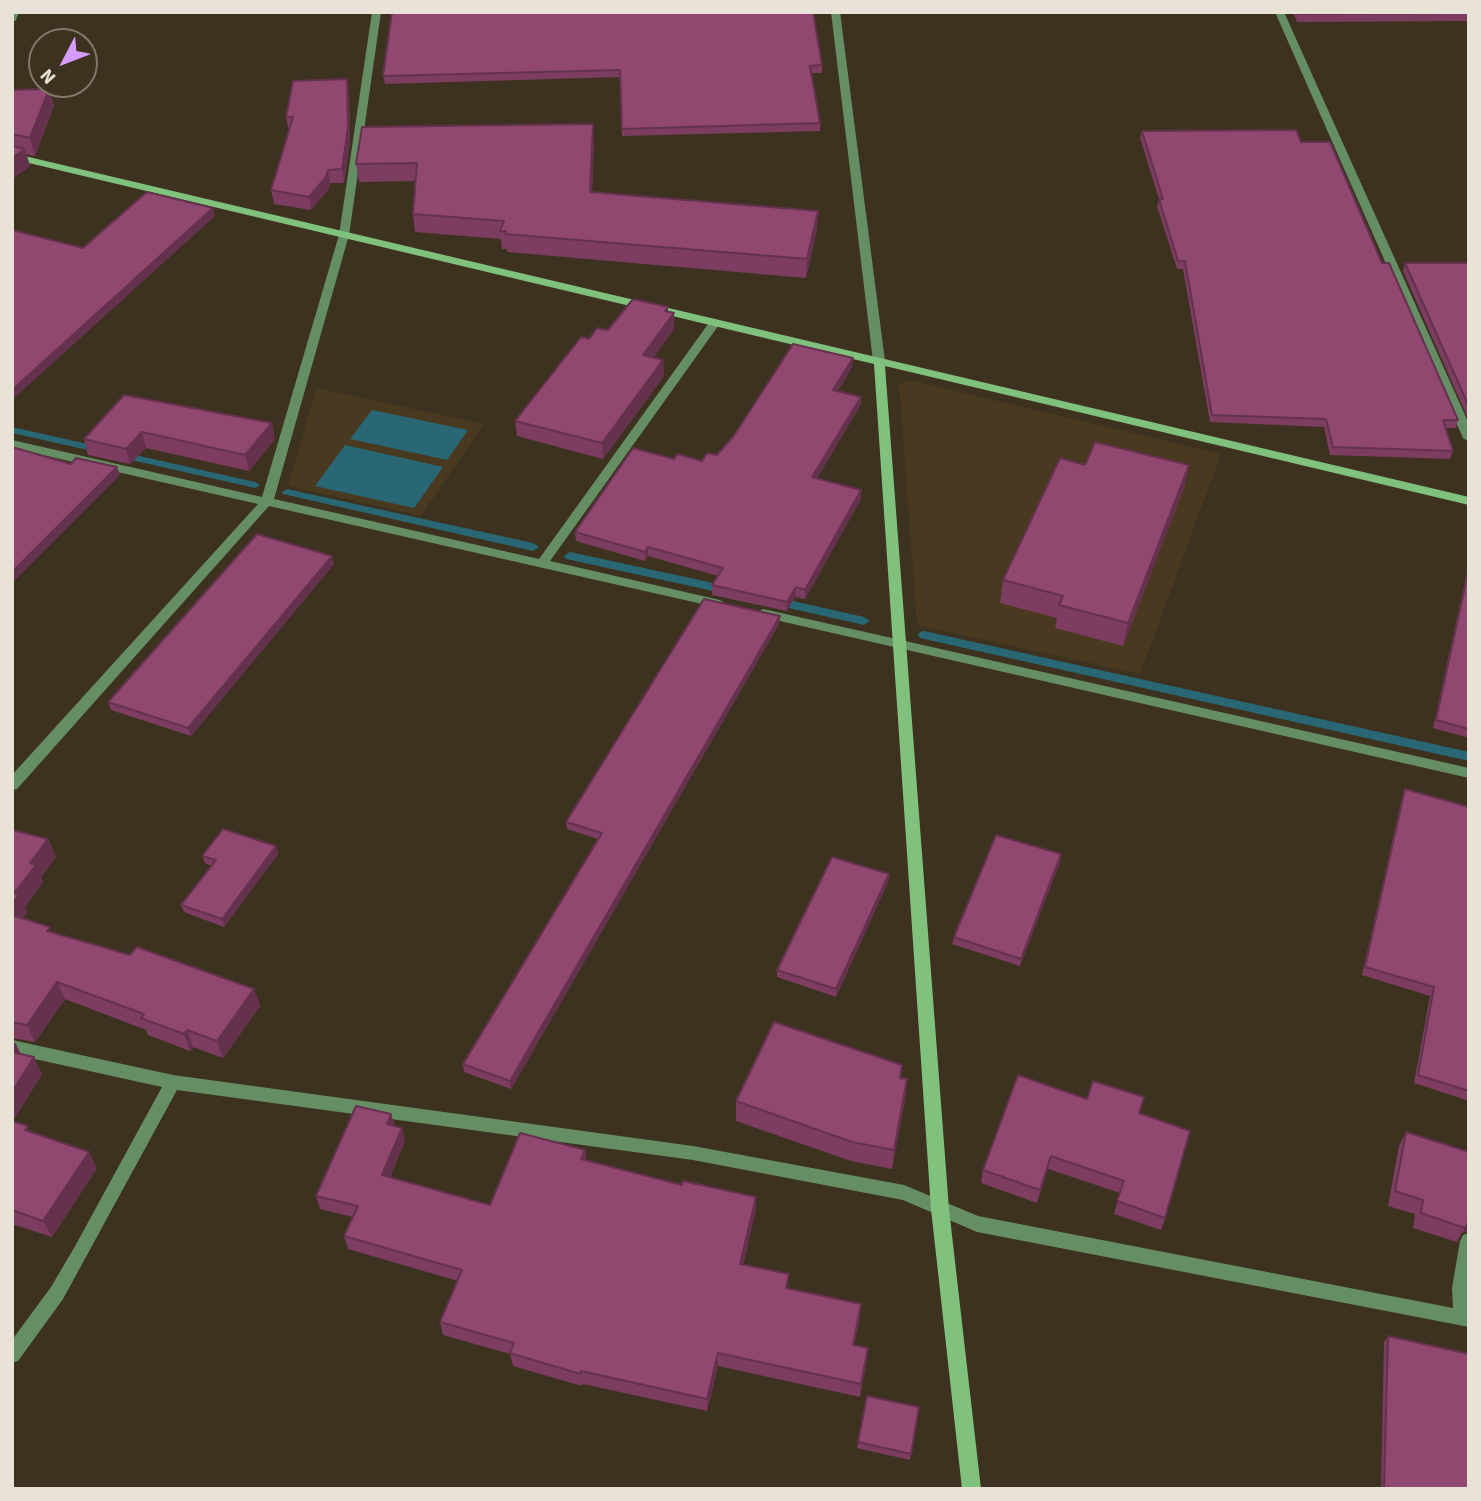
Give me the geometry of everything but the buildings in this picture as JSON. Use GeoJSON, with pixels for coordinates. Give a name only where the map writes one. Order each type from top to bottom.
{"type":"FeatureCollection","features":[{"type":"Feature","properties":{"kind":"street"},"geometry":{"type":"LineString","coordinates":[[12,20],[16,12]]}},
{"type":"Feature","properties":{"kind":"street"},"geometry":{"type":"LineString","coordinates":[[12,785],[267,501],[344,235],[377,12]]}},
{"type":"Feature","properties":{"kind":"street"},"geometry":{"type":"LineString","coordinates":[[835,12],[879,362],[940,1209],[972,1489]]}},
{"type":"Feature","properties":{"kind":"street"},"geometry":{"type":"LineString","coordinates":[[1279,12],[1469,438]]}},
{"type":"Feature","properties":{"kind":"street"},"geometry":{"type":"LineString","coordinates":[[12,156],[1469,501]]}},
{"type":"Feature","properties":{"kind":"street"},"geometry":{"type":"LineString","coordinates":[[542,564],[715,322]]}},
{"type":"Feature","properties":{"kind":"street"},"geometry":{"type":"LineString","coordinates":[[12,444],[1469,773]]}},
{"type":"Feature","properties":{"kind":"street"},"geometry":{"type":"LineString","coordinates":[[12,1047],[173,1082],[692,1153],[904,1193],[977,1224],[1466,1318],[1461,1288],[1469,1241]]}},
{"type":"Feature","properties":{"kind":"street"},"geometry":{"type":"LineString","coordinates":[[12,1355],[57,1293],[80,1254],[173,1082]]}},
{"type":"Feature","properties":{"kind":"shaded area"},"geometry":{"type":"Polygon","coordinates":[[[909,380],[1221,454],[1140,674],[917,625],[899,384],[909,380]]]}},
{"type":"Feature","properties":{"kind":"shaded area"},"geometry":{"type":"Polygon","coordinates":[[[316,388],[484,424],[421,516],[288,486],[316,388]]]}},
{"type":"Feature","properties":{"kind":"water"},"geometry":{"type":"Polygon","coordinates":[[[372,410],[468,430],[447,460],[350,439],[372,410]]]}},
{"type":"Feature","properties":{"kind":"water"},"geometry":{"type":"Polygon","coordinates":[[[345,445],[443,467],[414,508],[315,486],[345,445]]]}},
{"type":"Feature","properties":{"kind":"waterway"},"geometry":{"type":"LineString","coordinates":[[12,430],[101,450]]}},
{"type":"Feature","properties":{"kind":"waterway"},"geometry":{"type":"LineString","coordinates":[[122,455],[255,485]]}},
{"type":"Feature","properties":{"kind":"waterway"},"geometry":{"type":"LineString","coordinates":[[287,492],[533,547]]}},
{"type":"Feature","properties":{"kind":"waterway"},"geometry":{"type":"LineString","coordinates":[[570,556],[727,590]]}},
{"type":"Feature","properties":{"kind":"waterway"},"geometry":{"type":"LineString","coordinates":[[775,601],[864,621]]}},
{"type":"Feature","properties":{"kind":"waterway"},"geometry":{"type":"LineString","coordinates":[[924,635],[1469,757]]}}]}
